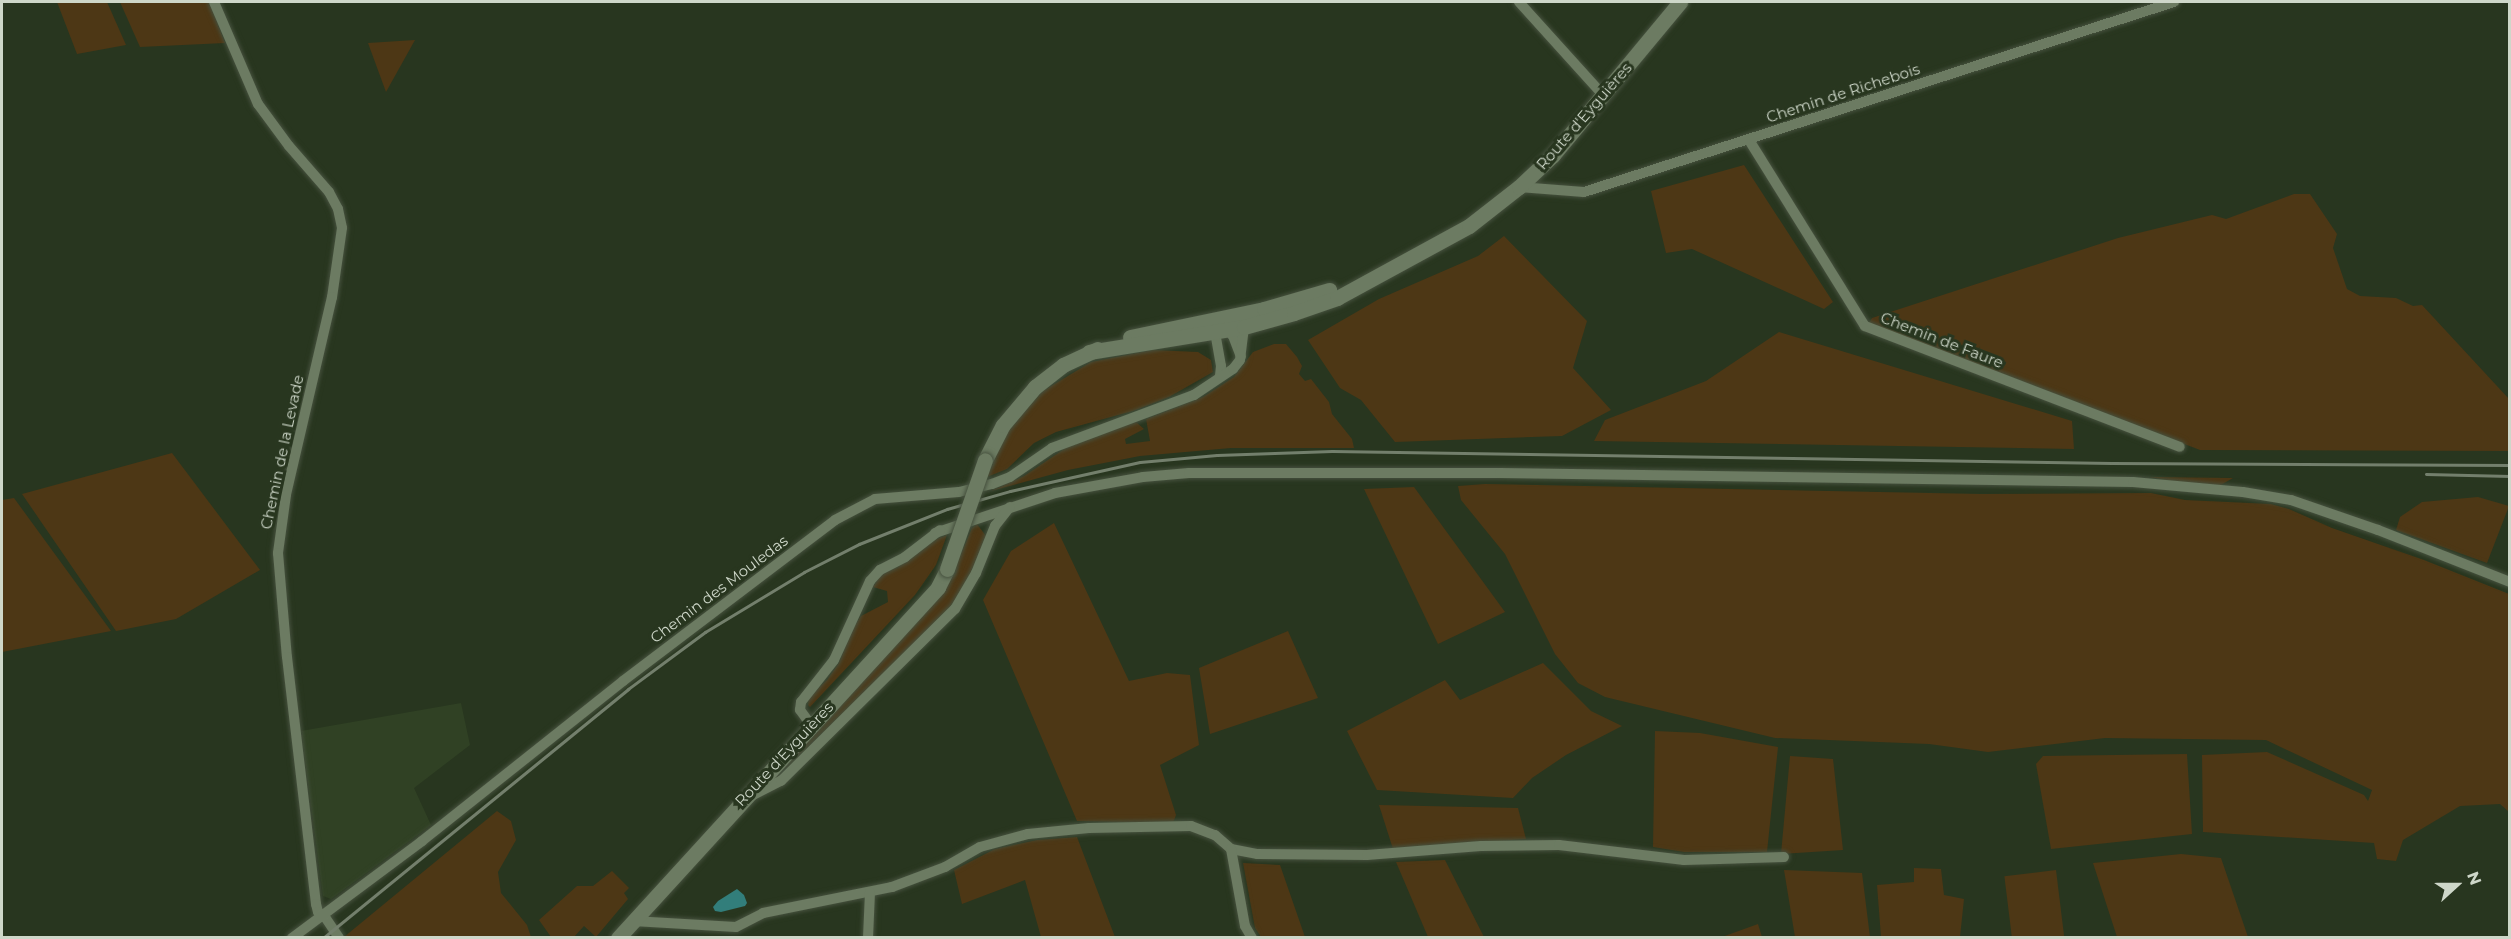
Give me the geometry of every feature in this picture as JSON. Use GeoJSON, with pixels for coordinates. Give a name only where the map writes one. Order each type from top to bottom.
{"type":"FeatureCollection","features":[{"type":"Feature","properties":{"kind":"main road","name":"Route d'Eyguières"},"geometry":{"type":"LineString","coordinates":[[618,938],[938,587],[947,569],[985,460],[1003,425],[1016,406],[1063,365],[1117,340],[1219,327],[1244,327],[1337,298],[1416,257],[1469,226],[1519,187],[1553,155],[1680,2]]}},
{"type":"Feature","properties":{"kind":"main road","name":"Route d'Eyguières"},"geometry":{"type":"LineString","coordinates":[[1219,327],[1317,295],[1416,257]]}},
{"type":"Feature","properties":{"kind":"street","name":"Chemin de la Levade"},"geometry":{"type":"LineString","coordinates":[[214,2],[258,104],[289,146],[329,192],[338,209],[342,228],[332,297],[286,495],[278,553],[283,624],[316,904],[339,938]]}},
{"type":"Feature","properties":{"kind":"street"},"geometry":{"type":"LineString","coordinates":[[1519,2],[1604,96]]}},
{"type":"Feature","properties":{"kind":"street","name":"Chemin de Richebois"},"geometry":{"type":"LineString","coordinates":[[1519,187],[1584,192],[2174,2]]}},
{"type":"Feature","properties":{"kind":"street","name":"Chemin de Faure"},"geometry":{"type":"LineString","coordinates":[[1749,140],[1865,326],[2180,447]]}},
{"type":"Feature","properties":{"kind":"street"},"geometry":{"type":"LineString","coordinates":[[1219,327],[1241,357]]}},
{"type":"Feature","properties":{"kind":"street"},"geometry":{"type":"LineString","coordinates":[[1219,327],[1220,376]]}},
{"type":"Feature","properties":{"kind":"street"},"geometry":{"type":"LineString","coordinates":[[1241,357],[1244,327]]}},
{"type":"Feature","properties":{"kind":"street","name":"Chemin des Mouledas"},"geometry":{"type":"LineString","coordinates":[[292,938],[422,842],[623,681],[852,510],[875,500],[892,496],[958,492],[1010,477],[1052,448],[1083,434],[1166,407],[1194,394],[1233,369],[1241,357]]}},
{"type":"Feature","properties":{"kind":"street"},"geometry":{"type":"LineString","coordinates":[[811,725],[800,710],[801,702],[834,660],[870,581],[880,570],[905,557],[935,533],[960,519],[990,513],[1066,491],[1143,477],[1189,473],[1500,474],[2143,483],[2243,492],[2291,500],[2378,530],[2510,582]]}},
{"type":"Feature","properties":{"kind":"street"},"geometry":{"type":"LineString","coordinates":[[740,802],[781,780],[955,609],[976,573],[994,526],[1011,507]]}},
{"type":"Feature","properties":{"kind":"street"},"geometry":{"type":"LineString","coordinates":[[633,921],[736,927],[763,913],[892,887],[945,867],[980,847],[1028,834],[1089,828],[1191,826],[1215,835],[1231,849],[1257,855],[1367,855],[1481,846],[1558,845],[1684,860],[1784,857]]}},
{"type":"Feature","properties":{"kind":"street"},"geometry":{"type":"LineString","coordinates":[[1231,849],[1245,926],[1252,938]]}},
{"type":"Feature","properties":{"kind":"street"},"geometry":{"type":"LineString","coordinates":[[868,938],[870,892]]}},
{"type":"Feature","properties":{"kind":"shaded area"},"geometry":{"type":"Polygon","coordinates":[[[57,2],[107,2],[126,45],[77,54],[57,2]]]}},
{"type":"Feature","properties":{"kind":"shaded area"},"geometry":{"type":"Polygon","coordinates":[[[120,2],[209,2],[225,43],[140,47],[120,2]]]}},
{"type":"Feature","properties":{"kind":"shaded area"},"geometry":{"type":"Polygon","coordinates":[[[415,40],[386,92],[368,43],[415,40]]]}},
{"type":"Feature","properties":{"kind":"shaded area"},"geometry":{"type":"Polygon","coordinates":[[[1744,165],[1833,302],[1824,309],[1692,249],[1666,253],[1651,191],[1744,165]]]}},
{"type":"Feature","properties":{"kind":"shaded area"},"geometry":{"type":"Polygon","coordinates":[[[2294,194],[2310,194],[2337,234],[2333,248],[2347,289],[2360,296],[2396,298],[2413,306],[2422,305],[2509,399],[2509,451],[2200,450],[1869,323],[1872,318],[2118,238],[2212,215],[2226,219],[2294,194]]]}},
{"type":"Feature","properties":{"kind":"shaded area"},"geometry":{"type":"Polygon","coordinates":[[[1504,236],[1587,321],[1573,368],[1611,410],[1562,436],[1395,442],[1361,400],[1340,388],[1308,340],[1379,299],[1478,256],[1504,236]]]}},
{"type":"Feature","properties":{"kind":"shaded area"},"geometry":{"type":"Polygon","coordinates":[[[1779,332],[2072,421],[2074,449],[1594,441],[1605,420],[1706,381],[1779,332]]]}},
{"type":"Feature","properties":{"kind":"shaded area"},"geometry":{"type":"Polygon","coordinates":[[[1274,344],[1286,344],[1297,357],[1302,366],[1299,374],[1305,381],[1311,379],[1329,402],[1332,414],[1352,439],[1354,448],[1231,448],[1140,456],[1068,470],[991,491],[1024,476],[1073,443],[1136,422],[1144,429],[1125,439],[1126,444],[1150,441],[1146,419],[1203,397],[1234,377],[1253,352],[1274,344]]]}},
{"type":"Feature","properties":{"kind":"shaded area"},"geometry":{"type":"Polygon","coordinates":[[[1152,350],[1198,352],[1211,360],[1213,372],[1169,397],[1133,411],[1056,432],[1034,443],[1007,469],[987,477],[995,454],[1011,426],[1043,391],[1091,362],[1152,350]]]}},
{"type":"Feature","properties":{"kind":"shaded area"},"geometry":{"type":"Polygon","coordinates":[[[172,453],[260,570],[176,619],[116,631],[22,494],[172,453]]]}},
{"type":"Feature","properties":{"kind":"shaded area"},"geometry":{"type":"Polygon","coordinates":[[[2150,477],[2233,478],[2219,486],[2189,484],[2150,477]]]}},
{"type":"Feature","properties":{"kind":"shaded area"},"geometry":{"type":"Polygon","coordinates":[[[1485,484],[1981,494],[2151,493],[2185,500],[2271,504],[2289,509],[2332,528],[2424,560],[2509,594],[2509,812],[2500,804],[2460,806],[2403,840],[2396,861],[2377,859],[2374,843],[2203,832],[2202,755],[2267,752],[2364,795],[2368,801],[2372,790],[2266,740],[2105,738],[1988,752],[1929,744],[1775,738],[1605,697],[1578,683],[1555,654],[1505,554],[1461,500],[1458,486],[1485,484]]]}},
{"type":"Feature","properties":{"kind":"shaded area"},"geometry":{"type":"Polygon","coordinates":[[[1414,487],[1505,612],[1438,644],[1364,489],[1414,487]]]}},
{"type":"Feature","properties":{"kind":"shaded area"},"geometry":{"type":"Polygon","coordinates":[[[2478,497],[2509,506],[2487,563],[2396,530],[2400,517],[2422,502],[2478,497]]]}},
{"type":"Feature","properties":{"kind":"shaded area"},"geometry":{"type":"Polygon","coordinates":[[[14,498],[111,631],[2,652],[2,500],[14,498]]]}},
{"type":"Feature","properties":{"kind":"shaded area"},"geometry":{"type":"Polygon","coordinates":[[[1054,523],[1129,681],[1167,673],[1190,675],[1199,745],[1160,765],[1176,815],[1173,823],[1077,821],[983,600],[1011,551],[1054,523]]]}},
{"type":"Feature","properties":{"kind":"shaded area"},"geometry":{"type":"Polygon","coordinates":[[[977,524],[986,536],[979,559],[950,609],[788,766],[773,777],[955,568],[972,528],[977,524]]]}},
{"type":"Feature","properties":{"kind":"shaded area"},"geometry":{"type":"Polygon","coordinates":[[[947,535],[936,565],[915,595],[810,707],[809,697],[827,680],[839,663],[853,628],[861,616],[888,602],[887,591],[873,587],[881,574],[898,567],[929,542],[947,535]]]}},
{"type":"Feature","properties":{"kind":"shaded area"},"geometry":{"type":"Polygon","coordinates":[[[1288,631],[1318,698],[1210,734],[1199,668],[1288,631]]]}},
{"type":"Feature","properties":{"kind":"shaded area"},"geometry":{"type":"Polygon","coordinates":[[[1543,663],[1591,711],[1622,726],[1566,755],[1532,778],[1513,798],[1377,790],[1347,731],[1445,680],[1460,700],[1543,663]]]}},
{"type":"Feature","properties":{"kind":"shaded area"},"geometry":{"type":"Polygon","coordinates":[[[461,703],[470,745],[414,788],[431,825],[331,899],[323,896],[301,731],[461,703]]]}},
{"type":"Feature","properties":{"kind":"shaded area"},"geometry":{"type":"Polygon","coordinates":[[[1655,731],[1700,733],[1778,747],[1767,852],[1684,852],[1653,847],[1655,731]]]}},
{"type":"Feature","properties":{"kind":"shaded area"},"geometry":{"type":"Polygon","coordinates":[[[2187,754],[2192,834],[2051,849],[2036,764],[2043,756],[2187,754]]]}},
{"type":"Feature","properties":{"kind":"shaded area"},"geometry":{"type":"Polygon","coordinates":[[[1790,756],[1833,759],[1843,850],[1781,854],[1790,756]]]}},
{"type":"Feature","properties":{"kind":"shaded area"},"geometry":{"type":"Polygon","coordinates":[[[1379,805],[1518,808],[1526,839],[1393,849],[1379,805]]]}},
{"type":"Feature","properties":{"kind":"shaded area"},"geometry":{"type":"Polygon","coordinates":[[[497,811],[511,821],[516,840],[498,872],[501,893],[527,925],[531,937],[344,937],[497,811]]]}},
{"type":"Feature","properties":{"kind":"shaded area"},"geometry":{"type":"Polygon","coordinates":[[[1077,837],[1115,937],[1041,937],[1025,880],[962,904],[954,870],[995,849],[1037,840],[1077,837]]]}},
{"type":"Feature","properties":{"kind":"shaded area"},"geometry":{"type":"Polygon","coordinates":[[[2181,854],[2221,858],[2248,937],[2117,937],[2093,863],[2181,854]]]}},
{"type":"Feature","properties":{"kind":"shaded area"},"geometry":{"type":"Polygon","coordinates":[[[1445,860],[1484,937],[1428,937],[1396,862],[1445,860]]]}},
{"type":"Feature","properties":{"kind":"shaded area"},"geometry":{"type":"Polygon","coordinates":[[[1243,863],[1280,865],[1305,937],[1261,937],[1255,928],[1243,863]]]}},
{"type":"Feature","properties":{"kind":"shaded area"},"geometry":{"type":"Polygon","coordinates":[[[1914,868],[1941,869],[1944,895],[1964,899],[1960,937],[1881,937],[1877,885],[1914,882],[1914,868]]]}},
{"type":"Feature","properties":{"kind":"shaded area"},"geometry":{"type":"Polygon","coordinates":[[[1784,870],[1862,873],[1870,937],[1795,937],[1784,870]]]}},
{"type":"Feature","properties":{"kind":"shaded area"},"geometry":{"type":"Polygon","coordinates":[[[2056,870],[2064,937],[2012,938],[2004,876],[2056,870]]]}},
{"type":"Feature","properties":{"kind":"shaded area"},"geometry":{"type":"Polygon","coordinates":[[[612,871],[629,888],[624,893],[628,899],[596,937],[584,926],[574,937],[551,937],[539,920],[577,886],[593,886],[612,871]]]}},
{"type":"Feature","properties":{"kind":"shaded area"},"geometry":{"type":"Polygon","coordinates":[[[1758,924],[1762,937],[1722,937],[1758,924]]]}},
{"type":"Feature","properties":{"kind":"water"},"geometry":{"type":"Polygon","coordinates":[[[737,889],[744,895],[747,903],[745,906],[721,912],[715,911],[713,907],[718,901],[737,889]]]}},
{"type":"Feature","properties":{"kind":"railway"},"geometry":{"type":"LineString","coordinates":[[323,938],[628,689],[705,632],[804,572],[859,544],[947,509],[1010,491],[1140,462],[1217,455],[1332,451],[2112,463],[2510,465]]}},
{"type":"Feature","properties":{"kind":"railway"},"geometry":{"type":"LineString","coordinates":[[2426,474],[2510,476]]}}]}
